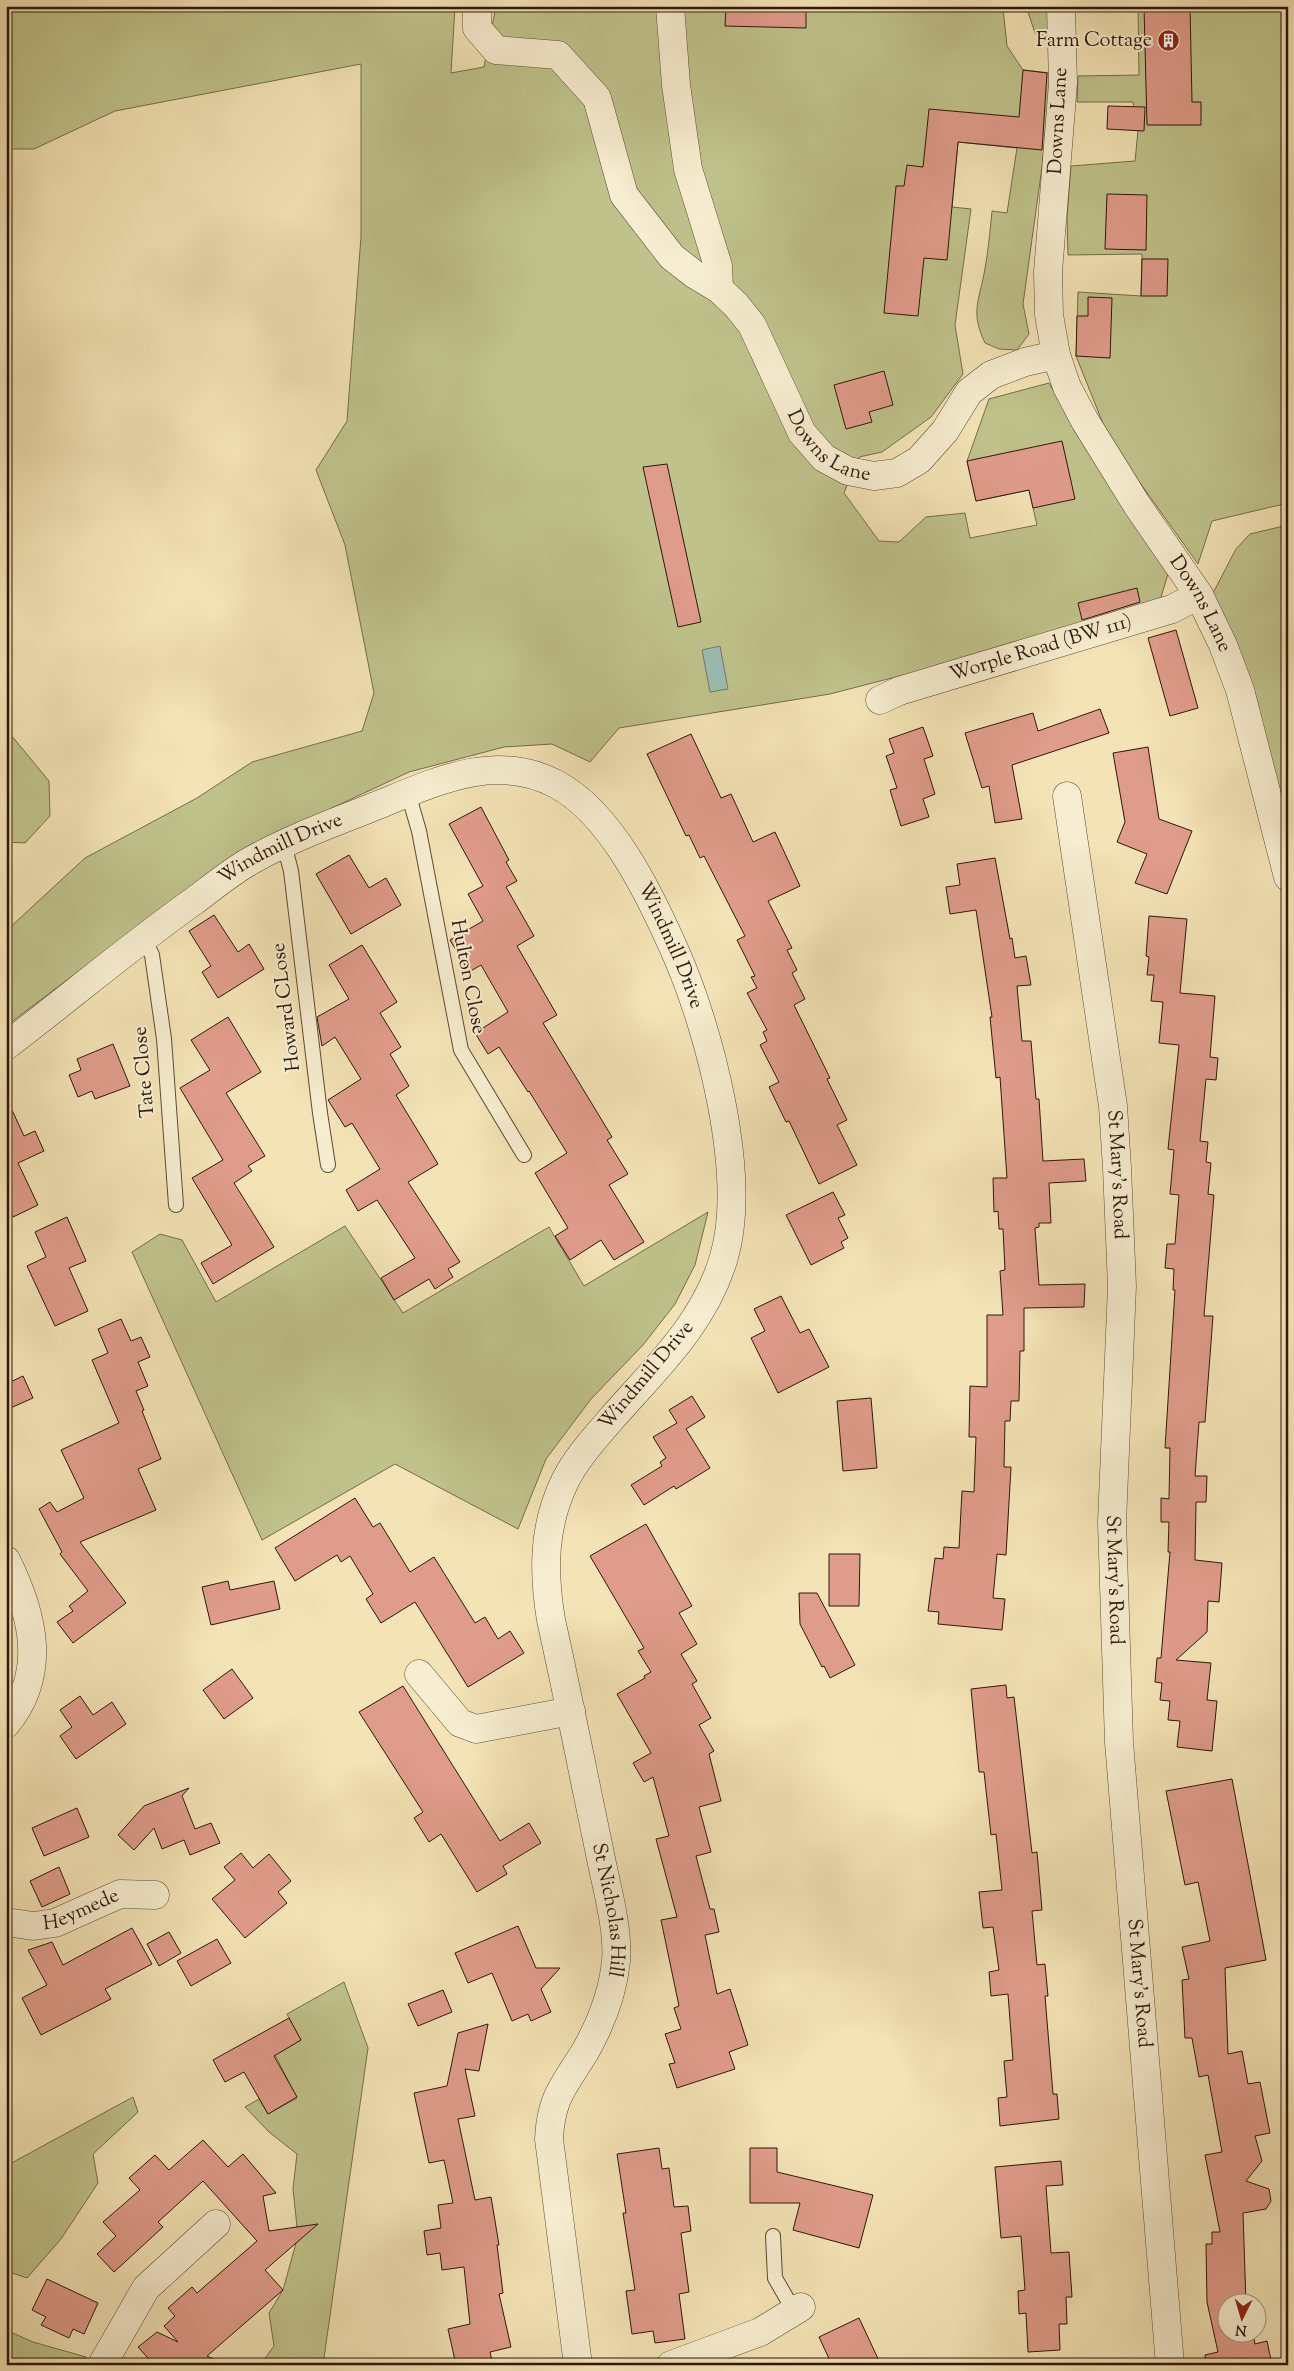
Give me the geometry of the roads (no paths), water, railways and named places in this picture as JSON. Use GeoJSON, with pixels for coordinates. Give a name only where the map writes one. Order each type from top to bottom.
{"type":"FeatureCollection","features":[{"type":"Feature","properties":{"kind":"street","name":"Downs Lane"},"geometry":{"type":"LineString","coordinates":[[476,6],[477,28],[496,50],[558,55],[597,98],[624,195],[672,257],[694,274],[719,289],[736,305],[752,325],[802,432],[824,458],[848,471],[874,476],[897,473],[918,460],[945,431],[969,392],[991,375],[1025,362],[1056,355]]}},
{"type":"Feature","properties":{"kind":"street"},"geometry":{"type":"LineString","coordinates":[[670,6],[676,85],[688,169],[718,266],[719,289]]}},
{"type":"Feature","properties":{"kind":"street","name":"Downs Lane"},"geometry":{"type":"LineString","coordinates":[[1061,6],[1062,92],[1048,272],[1049,315],[1056,355],[1068,387],[1086,421],[1137,505],[1199,595],[1223,645],[1240,690],[1288,877]]}},
{"type":"Feature","properties":{"kind":"street","name":"Worple Road (BW 111)"},"geometry":{"type":"LineString","coordinates":[[880,700],[899,691],[1172,609],[1199,595]]}},
{"type":"Feature","properties":{"kind":"street","name":"Windmill Drive"},"geometry":{"type":"LineString","coordinates":[[6,1046],[143,937],[248,862],[284,844],[408,793],[476,770],[505,769],[529,774],[557,785],[580,801],[599,820],[627,858],[651,898],[678,956],[700,1015],[724,1118],[730,1169],[730,1214],[725,1254],[713,1287],[690,1329],[585,1449],[565,1482],[553,1514],[546,1547],[545,1582],[551,1620],[571,1711]]}},
{"type":"Feature","properties":{"kind":"street","name":"St Mary's Road"},"geometry":{"type":"LineString","coordinates":[[1067,796],[1113,1106],[1122,1286],[1112,1532],[1119,1732],[1134,1939],[1170,2365]]}},
{"type":"Feature","properties":{"kind":"street"},"geometry":{"type":"LineString","coordinates":[[6,1560],[26,1607],[32,1628],[33,1652],[25,1693],[14,1714],[6,1724]]}},
{"type":"Feature","properties":{"kind":"street"},"geometry":{"type":"LineString","coordinates":[[419,1674],[460,1723],[476,1729],[571,1711]]}},
{"type":"Feature","properties":{"kind":"street","name":"St Nicholas Hill"},"geometry":{"type":"LineString","coordinates":[[571,1711],[608,1896],[616,1960],[610,1991],[602,2016],[586,2049],[556,2097],[550,2117],[549,2139],[578,2365]]}},
{"type":"Feature","properties":{"kind":"street","name":"Heymede"},"geometry":{"type":"LineString","coordinates":[[6,1922],[33,1926],[55,1923],[120,1894],[155,1895]]}},
{"type":"Feature","properties":{"kind":"street"},"geometry":{"type":"LineString","coordinates":[[102,2365],[146,2288],[216,2224]]}},
{"type":"Feature","properties":{"kind":"street"},"geometry":{"type":"LineString","coordinates":[[670,2365],[760,2332],[798,2309]]}},
{"type":"Feature","properties":{"kind":"lane","name":"Hulton Close"},"geometry":{"type":"LineString","coordinates":[[408,793],[419,830],[461,1050],[524,1154]]}},
{"type":"Feature","properties":{"kind":"lane","name":"Howard CLose"},"geometry":{"type":"LineString","coordinates":[[284,844],[291,870],[318,1103],[328,1165]]}},
{"type":"Feature","properties":{"kind":"lane","name":"Tate Close"},"geometry":{"type":"LineString","coordinates":[[143,937],[152,954],[164,1039],[176,1205]]}},
{"type":"Feature","properties":{"kind":"lane"},"geometry":{"type":"LineString","coordinates":[[772,2236],[775,2278],[798,2309]]}},
{"type":"Feature","properties":{"kind":"water"},"geometry":{"type":"Polygon","coordinates":[[[720,646],[728,689],[710,692],[702,650],[720,646]]]}},
{"type":"Feature","properties":{"kind":"place","name":"Farm Cottage"},"geometry":{"type":"Point","coordinates":[1168,41]}}]}
